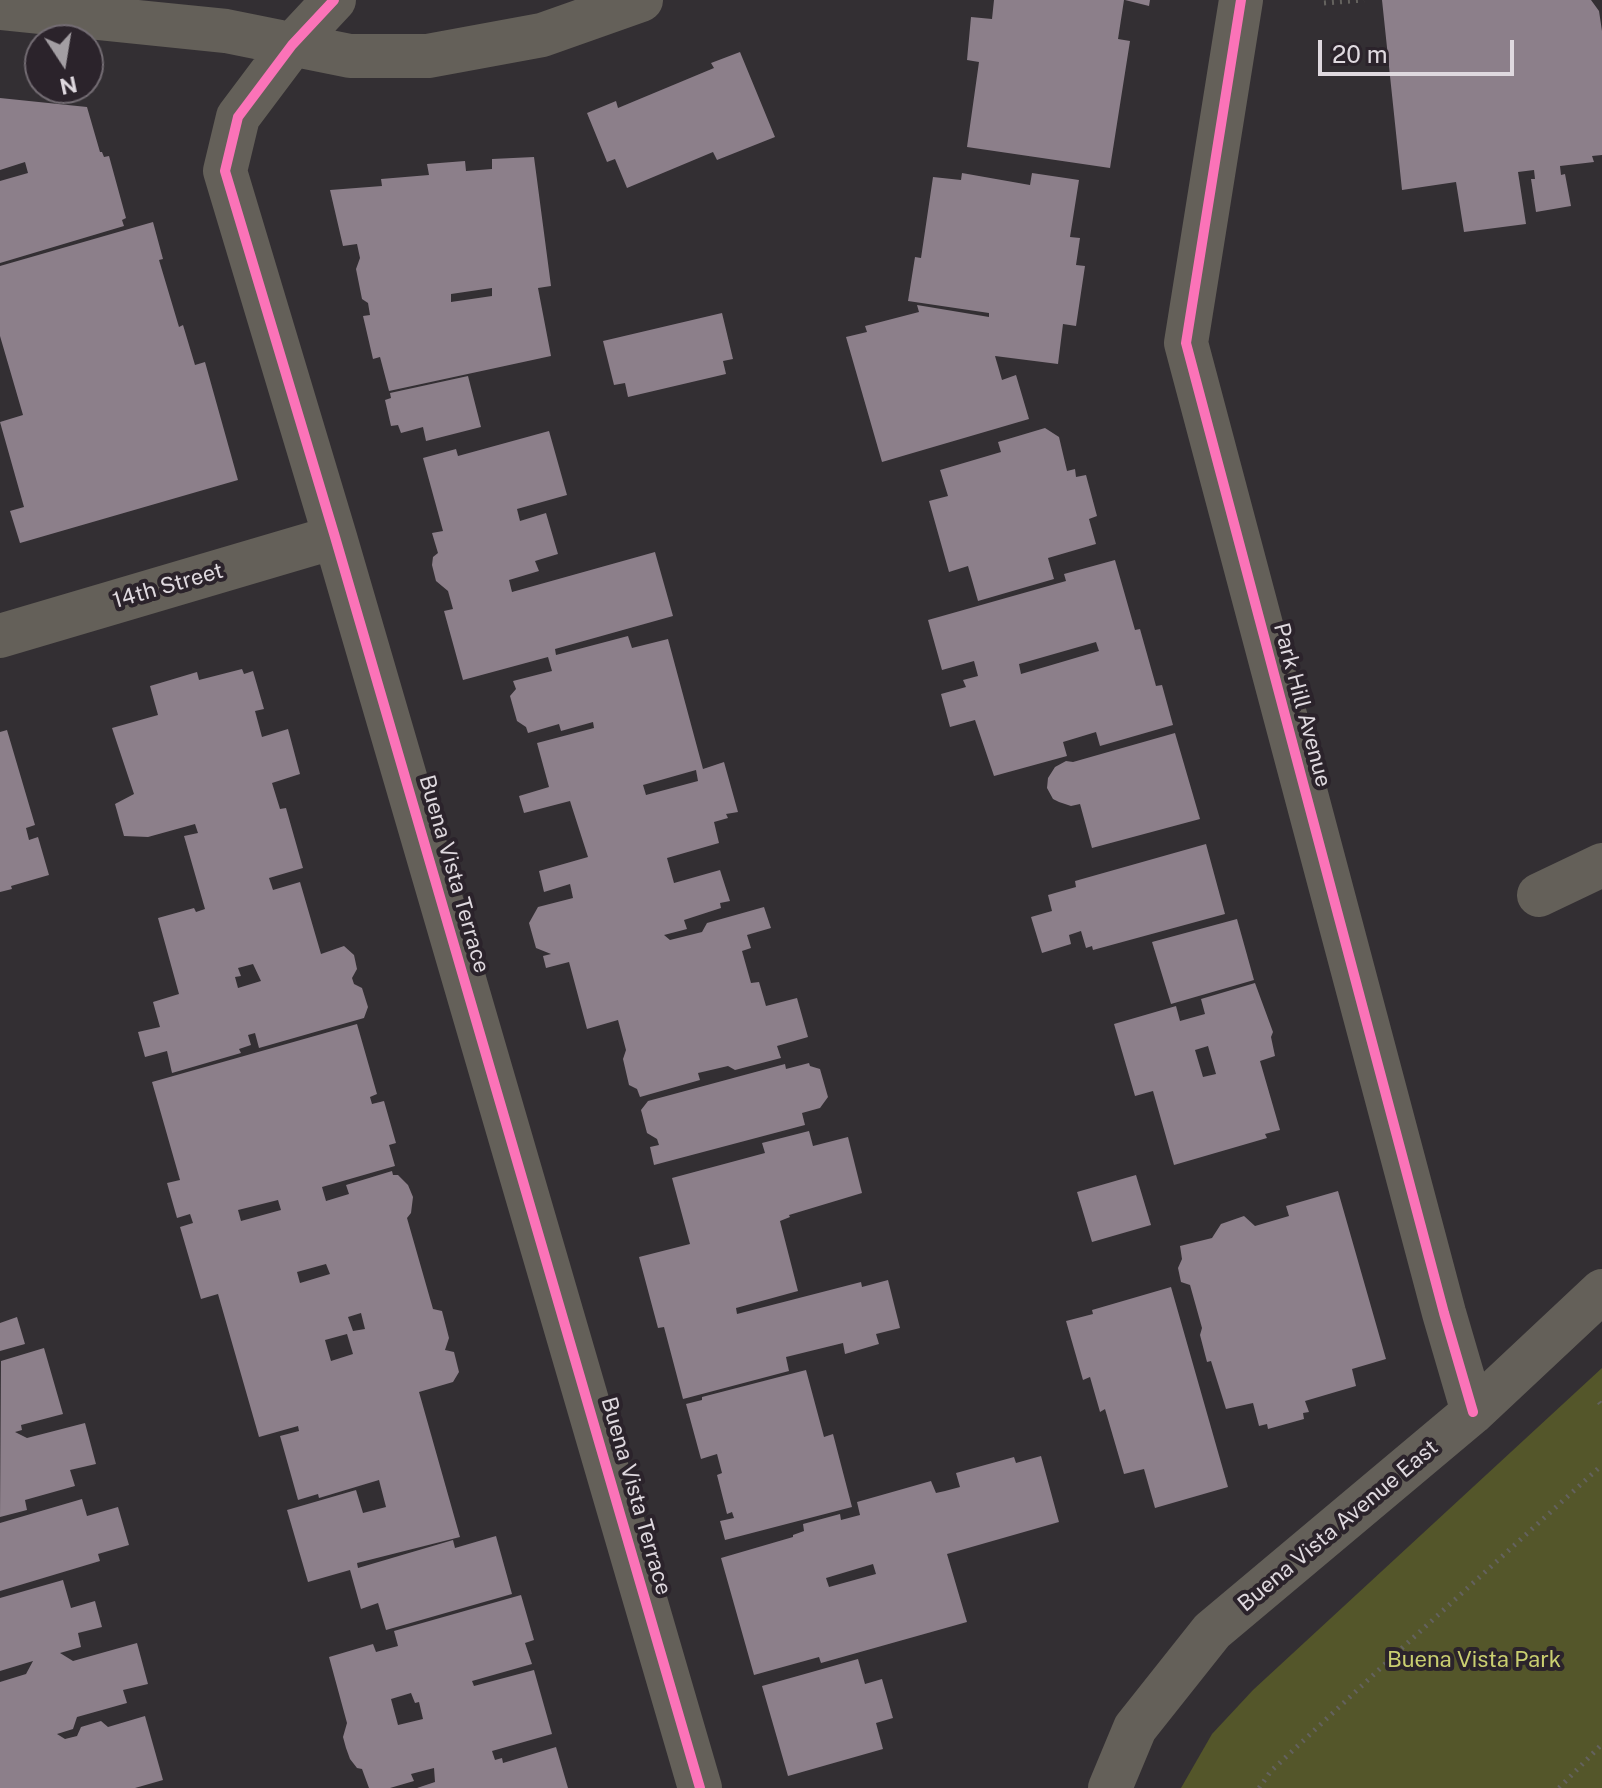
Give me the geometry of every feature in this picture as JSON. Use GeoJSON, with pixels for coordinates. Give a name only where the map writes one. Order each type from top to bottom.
{"type":"FeatureCollection","features":[{"type":"Feature","properties":{"kind":"street","name":"Buena Vista Terrace"},"geometry":{"type":"LineString","coordinates":[[334,0],[292,45],[238,117],[225,171],[700,1788]]}},
{"type":"Feature","properties":{"kind":"street"},"geometry":{"type":"LineString","coordinates":[[0,8],[226,31],[350,56],[428,56],[542,35],[641,0]]}},
{"type":"Feature","properties":{"kind":"street","name":"Park Hill Avenue"},"geometry":{"type":"LineString","coordinates":[[1241,0],[1186,343],[1411,1191],[1473,1412]]}},
{"type":"Feature","properties":{"kind":"street","name":"14th Street"},"geometry":{"type":"LineString","coordinates":[[0,636],[335,537]]}},
{"type":"Feature","properties":{"kind":"street"},"geometry":{"type":"LineString","coordinates":[[1539,895],[1602,865]]}},
{"type":"Feature","properties":{"kind":"street","name":"Buena Vista Avenue East"},"geometry":{"type":"LineString","coordinates":[[1110,1788],[1135,1728],[1212,1631],[1473,1412],[1602,1291]]}},
{"type":"Feature","properties":{"kind":"path"},"geometry":{"type":"LineString","coordinates":[[1324,3],[1364,0]]}},
{"type":"Feature","properties":{"kind":"path"},"geometry":{"type":"LineString","coordinates":[[1259,1788],[1271,1771],[1602,1465]]}},
{"type":"Feature","properties":{"kind":"path"},"geometry":{"type":"LineString","coordinates":[[1559,1788],[1602,1744]]}},
{"type":"Feature","properties":{"kind":"green space","name":"Buena Vista Park"},"geometry":{"type":"Polygon","coordinates":[[[1602,1368],[1602,1788],[1181,1788],[1212,1734],[1253,1690],[1602,1368]]]}},
{"type":"Feature","properties":{"kind":"building"},"geometry":{"type":"Polygon","coordinates":[[[994,0],[1124,0],[1118,39],[1130,41],[1110,168],[967,147],[979,62],[967,60],[971,17],[992,19],[994,0]]]}},
{"type":"Feature","properties":{"kind":"building"},"geometry":{"type":"Polygon","coordinates":[[[1125,0],[1150,0],[1149,6],[1125,0]]]}},
{"type":"Feature","properties":{"kind":"building"},"geometry":{"type":"Polygon","coordinates":[[[1382,0],[1591,0],[1599,11],[1602,31],[1602,155],[1592,156],[1594,162],[1560,166],[1561,175],[1565,174],[1571,206],[1536,212],[1531,179],[1535,179],[1534,170],[1518,172],[1526,224],[1464,232],[1456,182],[1402,190],[1382,0]]]}},
{"type":"Feature","properties":{"kind":"building"},"geometry":{"type":"Polygon","coordinates":[[[740,52],[775,137],[717,160],[713,152],[627,188],[615,159],[607,162],[587,113],[616,101],[618,108],[714,68],[711,63],[740,52]]]}},
{"type":"Feature","properties":{"kind":"building"},"geometry":{"type":"Polygon","coordinates":[[[0,98],[24,100],[24,104],[87,107],[100,152],[104,157],[109,156],[126,218],[122,220],[124,226],[0,263],[0,181],[28,173],[25,162],[0,170],[0,98]]]}},
{"type":"Feature","properties":{"kind":"building"},"geometry":{"type":"Polygon","coordinates":[[[534,157],[551,286],[538,288],[551,356],[389,391],[380,357],[373,359],[363,316],[370,315],[368,303],[362,299],[356,269],[360,258],[357,244],[343,246],[330,190],[382,186],[381,179],[429,175],[427,164],[465,161],[466,171],[492,169],[492,159],[534,157]],[[492,288],[451,294],[451,302],[492,296],[492,288]]]}},
{"type":"Feature","properties":{"kind":"building"},"geometry":{"type":"Polygon","coordinates":[[[962,173],[1030,185],[1032,173],[1079,180],[1070,237],[1080,238],[1076,265],[1085,266],[1076,326],[1063,324],[1058,364],[995,356],[1002,380],[1016,375],[1029,419],[882,462],[846,337],[867,332],[865,326],[919,312],[917,305],[989,317],[989,313],[908,301],[915,257],[921,258],[933,177],[961,180],[962,173]]]}},
{"type":"Feature","properties":{"kind":"building"},"geometry":{"type":"Polygon","coordinates":[[[153,222],[163,259],[159,260],[179,327],[183,325],[195,365],[205,362],[238,480],[20,543],[10,511],[24,507],[0,422],[23,415],[0,336],[0,266],[153,222]]]}},
{"type":"Feature","properties":{"kind":"building"},"geometry":{"type":"Polygon","coordinates":[[[722,313],[733,359],[723,361],[726,374],[628,397],[625,383],[614,385],[603,341],[722,313]]]}},
{"type":"Feature","properties":{"kind":"building"},"geometry":{"type":"Polygon","coordinates":[[[468,376],[481,427],[426,441],[423,427],[401,433],[398,425],[391,426],[385,400],[391,398],[390,393],[468,376]]]}},
{"type":"Feature","properties":{"kind":"building"},"geometry":{"type":"Polygon","coordinates":[[[1045,428],[1059,437],[1067,471],[1075,469],[1076,477],[1086,475],[1097,516],[1089,519],[1096,544],[1048,558],[1054,579],[978,601],[968,566],[949,572],[929,501],[948,496],[940,470],[1001,452],[998,442],[1045,428]]]}},
{"type":"Feature","properties":{"kind":"building"},"geometry":{"type":"Polygon","coordinates":[[[549,431],[567,495],[517,509],[520,521],[546,513],[558,554],[535,561],[539,571],[509,580],[512,592],[655,552],[673,616],[555,649],[556,655],[628,636],[632,648],[668,639],[703,769],[724,762],[738,812],[726,814],[728,818],[714,822],[719,843],[667,858],[674,883],[720,870],[730,901],[720,903],[721,908],[684,920],[687,929],[664,935],[670,940],[702,932],[707,923],[764,907],[771,928],[747,935],[751,948],[742,951],[751,983],[759,982],[766,1006],[797,998],[808,1037],[777,1046],[781,1058],[735,1070],[728,1066],[698,1073],[700,1080],[640,1097],[637,1089],[629,1085],[623,1059],[626,1050],[618,1020],[587,1029],[569,962],[546,968],[543,956],[551,954],[536,948],[529,923],[538,907],[573,898],[570,884],[544,892],[539,871],[588,857],[570,801],[524,813],[519,796],[549,787],[537,743],[594,728],[593,722],[561,731],[559,724],[528,733],[526,727],[517,721],[510,696],[516,689],[513,681],[552,671],[548,657],[463,680],[444,611],[453,609],[448,591],[436,581],[432,565],[433,557],[438,553],[432,533],[443,531],[423,458],[456,449],[458,456],[549,431]],[[696,770],[643,785],[646,795],[698,781],[696,770]]]}},
{"type":"Feature","properties":{"kind":"building"},"geometry":{"type":"Polygon","coordinates":[[[1115,560],[1135,630],[1140,629],[1156,686],[1162,685],[1173,725],[1100,746],[1096,732],[1063,742],[1067,756],[994,776],[975,720],[950,727],[941,694],[966,687],[963,680],[978,676],[974,661],[942,670],[928,620],[1066,581],[1064,574],[1115,560]],[[1096,642],[1019,664],[1021,674],[1099,651],[1096,642]]]}},
{"type":"Feature","properties":{"kind":"building"},"geometry":{"type":"Polygon","coordinates":[[[242,669],[244,674],[253,671],[264,709],[255,711],[262,737],[288,729],[300,774],[272,783],[280,809],[286,808],[303,868],[269,878],[273,890],[300,882],[321,954],[344,946],[354,955],[357,969],[352,978],[354,984],[362,988],[368,1007],[364,1018],[259,1048],[255,1033],[248,1035],[251,1045],[239,1049],[241,1053],[172,1073],[167,1051],[145,1057],[138,1032],[160,1027],[153,1002],[179,994],[158,918],[194,908],[196,912],[205,909],[184,836],[198,833],[195,824],[148,837],[124,836],[115,804],[134,794],[112,728],[158,715],[150,686],[197,672],[199,680],[242,669]],[[253,964],[238,968],[241,976],[235,977],[238,988],[261,981],[253,964]]]}},
{"type":"Feature","properties":{"kind":"building"},"geometry":{"type":"Polygon","coordinates":[[[7,730],[35,825],[26,828],[29,840],[38,837],[49,875],[0,892],[0,732],[7,730]]]}},
{"type":"Feature","properties":{"kind":"building"},"geometry":{"type":"Polygon","coordinates":[[[1175,733],[1200,819],[1092,848],[1080,804],[1071,806],[1059,802],[1053,799],[1047,788],[1048,778],[1055,767],[1066,761],[1073,762],[1175,733]]]}},
{"type":"Feature","properties":{"kind":"building"},"geometry":{"type":"Polygon","coordinates":[[[1206,844],[1225,914],[1093,950],[1092,946],[1086,948],[1081,931],[1069,935],[1071,944],[1042,953],[1031,917],[1052,911],[1048,895],[1076,887],[1075,881],[1206,844]]]}},
{"type":"Feature","properties":{"kind":"building"},"geometry":{"type":"Polygon","coordinates":[[[1237,919],[1254,980],[1171,1004],[1152,942],[1237,919]]]}},
{"type":"Feature","properties":{"kind":"building"},"geometry":{"type":"Polygon","coordinates":[[[1255,983],[1273,1032],[1271,1037],[1275,1056],[1260,1061],[1280,1130],[1265,1134],[1267,1138],[1174,1165],[1153,1091],[1135,1096],[1114,1024],[1176,1006],[1180,1021],[1205,1014],[1201,999],[1255,983]],[[1208,1046],[1195,1050],[1203,1077],[1216,1074],[1208,1046]]]}},
{"type":"Feature","properties":{"kind":"building"},"geometry":{"type":"Polygon","coordinates":[[[357,1024],[377,1094],[370,1097],[372,1104],[384,1101],[396,1143],[389,1145],[395,1166],[322,1187],[326,1201],[349,1194],[346,1185],[392,1171],[408,1185],[413,1197],[411,1213],[407,1218],[433,1309],[442,1311],[449,1338],[445,1350],[454,1352],[459,1372],[453,1382],[419,1392],[460,1537],[357,1563],[358,1568],[453,1540],[455,1548],[496,1536],[512,1594],[386,1630],[378,1603],[361,1609],[350,1570],[308,1582],[287,1510],[356,1490],[363,1513],[386,1507],[379,1480],[319,1498],[318,1494],[298,1500],[280,1436],[299,1431],[298,1426],[259,1437],[218,1294],[201,1299],[180,1227],[193,1223],[190,1214],[177,1218],[167,1183],[180,1180],[152,1082],[357,1024]],[[278,1200],[238,1210],[241,1221],[281,1210],[278,1200]],[[326,1264],[297,1272],[300,1283],[330,1274],[326,1264]],[[361,1313],[348,1317],[353,1331],[365,1329],[361,1313]],[[347,1334],[325,1340],[331,1361],[353,1354],[347,1334]]]}},
{"type":"Feature","properties":{"kind":"building"},"geometry":{"type":"Polygon","coordinates":[[[809,1063],[820,1069],[828,1097],[820,1108],[802,1113],[805,1125],[654,1165],[650,1147],[659,1145],[657,1139],[647,1133],[641,1110],[648,1101],[785,1064],[786,1069],[809,1063]]]}},
{"type":"Feature","properties":{"kind":"building"},"geometry":{"type":"Polygon","coordinates":[[[809,1131],[813,1146],[848,1137],[862,1193],[789,1215],[780,1221],[798,1291],[736,1308],[737,1314],[861,1282],[862,1287],[888,1280],[900,1328],[876,1334],[879,1344],[845,1354],[843,1343],[786,1357],[789,1371],[683,1399],[664,1327],[658,1328],[639,1257],[690,1244],[672,1178],[765,1153],[762,1143],[809,1131]]]}},
{"type":"Feature","properties":{"kind":"building"},"geometry":{"type":"Polygon","coordinates":[[[1136,1175],[1151,1225],[1092,1242],[1077,1192],[1136,1175]]]}},
{"type":"Feature","properties":{"kind":"building"},"geometry":{"type":"Polygon","coordinates":[[[1338,1191],[1386,1359],[1352,1369],[1356,1386],[1305,1401],[1309,1412],[1303,1413],[1304,1419],[1268,1429],[1267,1424],[1259,1426],[1253,1403],[1226,1409],[1211,1361],[1207,1362],[1200,1335],[1202,1328],[1190,1285],[1181,1282],[1178,1268],[1182,1259],[1180,1246],[1212,1238],[1221,1224],[1244,1216],[1255,1226],[1289,1216],[1286,1206],[1338,1191]]]}},
{"type":"Feature","properties":{"kind":"building"},"geometry":{"type":"Polygon","coordinates":[[[1171,1287],[1228,1487],[1155,1508],[1144,1469],[1124,1474],[1105,1409],[1100,1412],[1090,1377],[1083,1380],[1066,1321],[1093,1314],[1092,1310],[1171,1287]]]}},
{"type":"Feature","properties":{"kind":"building"},"geometry":{"type":"Polygon","coordinates":[[[17,1317],[25,1344],[0,1351],[0,1323],[17,1317]]]}},
{"type":"Feature","properties":{"kind":"building"},"geometry":{"type":"Polygon","coordinates":[[[44,1348],[63,1414],[21,1425],[22,1430],[15,1432],[27,1438],[85,1423],[96,1464],[70,1470],[75,1486],[25,1500],[27,1510],[0,1517],[1,1361],[44,1348]]]}},
{"type":"Feature","properties":{"kind":"building"},"geometry":{"type":"Polygon","coordinates":[[[806,1370],[824,1437],[833,1434],[852,1507],[725,1540],[720,1521],[734,1518],[732,1512],[727,1514],[717,1475],[722,1473],[717,1454],[701,1459],[686,1404],[806,1370]]]}},
{"type":"Feature","properties":{"kind":"building"},"geometry":{"type":"Polygon","coordinates":[[[1041,1456],[1059,1522],[947,1554],[967,1622],[821,1663],[819,1657],[754,1675],[721,1558],[793,1537],[804,1531],[803,1524],[840,1514],[841,1520],[860,1515],[857,1502],[931,1481],[936,1493],[945,1491],[960,1487],[956,1473],[1014,1457],[1016,1463],[1041,1456]],[[873,1564],[826,1578],[829,1587],[876,1574],[873,1564]]]}},
{"type":"Feature","properties":{"kind":"building"},"geometry":{"type":"Polygon","coordinates":[[[82,1499],[87,1516],[118,1507],[129,1545],[98,1554],[100,1561],[0,1591],[0,1523],[82,1499]]]}},
{"type":"Feature","properties":{"kind":"building"},"geometry":{"type":"Polygon","coordinates":[[[63,1580],[71,1608],[95,1601],[102,1627],[78,1633],[81,1647],[60,1653],[73,1661],[137,1643],[148,1684],[123,1690],[127,1703],[77,1717],[73,1729],[57,1734],[65,1739],[77,1736],[81,1727],[101,1721],[108,1727],[145,1716],[163,1780],[135,1788],[0,1788],[0,1682],[26,1674],[33,1661],[0,1671],[0,1598],[63,1580]]]}},
{"type":"Feature","properties":{"kind":"building"},"geometry":{"type":"Polygon","coordinates":[[[521,1595],[534,1640],[525,1643],[532,1664],[472,1681],[474,1686],[534,1670],[552,1734],[492,1751],[495,1760],[502,1758],[503,1763],[556,1747],[568,1788],[417,1788],[435,1782],[434,1768],[411,1774],[414,1781],[390,1788],[369,1788],[362,1769],[357,1768],[350,1759],[346,1748],[343,1737],[347,1723],[329,1657],[373,1644],[376,1652],[398,1646],[394,1631],[521,1595]],[[411,1693],[391,1699],[398,1725],[423,1719],[419,1702],[415,1703],[411,1693]]]}},
{"type":"Feature","properties":{"kind":"building"},"geometry":{"type":"Polygon","coordinates":[[[858,1659],[865,1684],[882,1679],[893,1718],[876,1723],[883,1749],[788,1776],[762,1686],[858,1659]]]}},
{"type":"Feature","properties":{"kind":"cycle path"},"geometry":{"type":"LineString","coordinates":[[334,0],[292,45],[238,117],[225,171],[700,1788]]}},
{"type":"Feature","properties":{"kind":"cycle path"},"geometry":{"type":"LineString","coordinates":[[1241,0],[1186,343],[1473,1412]]}}]}
